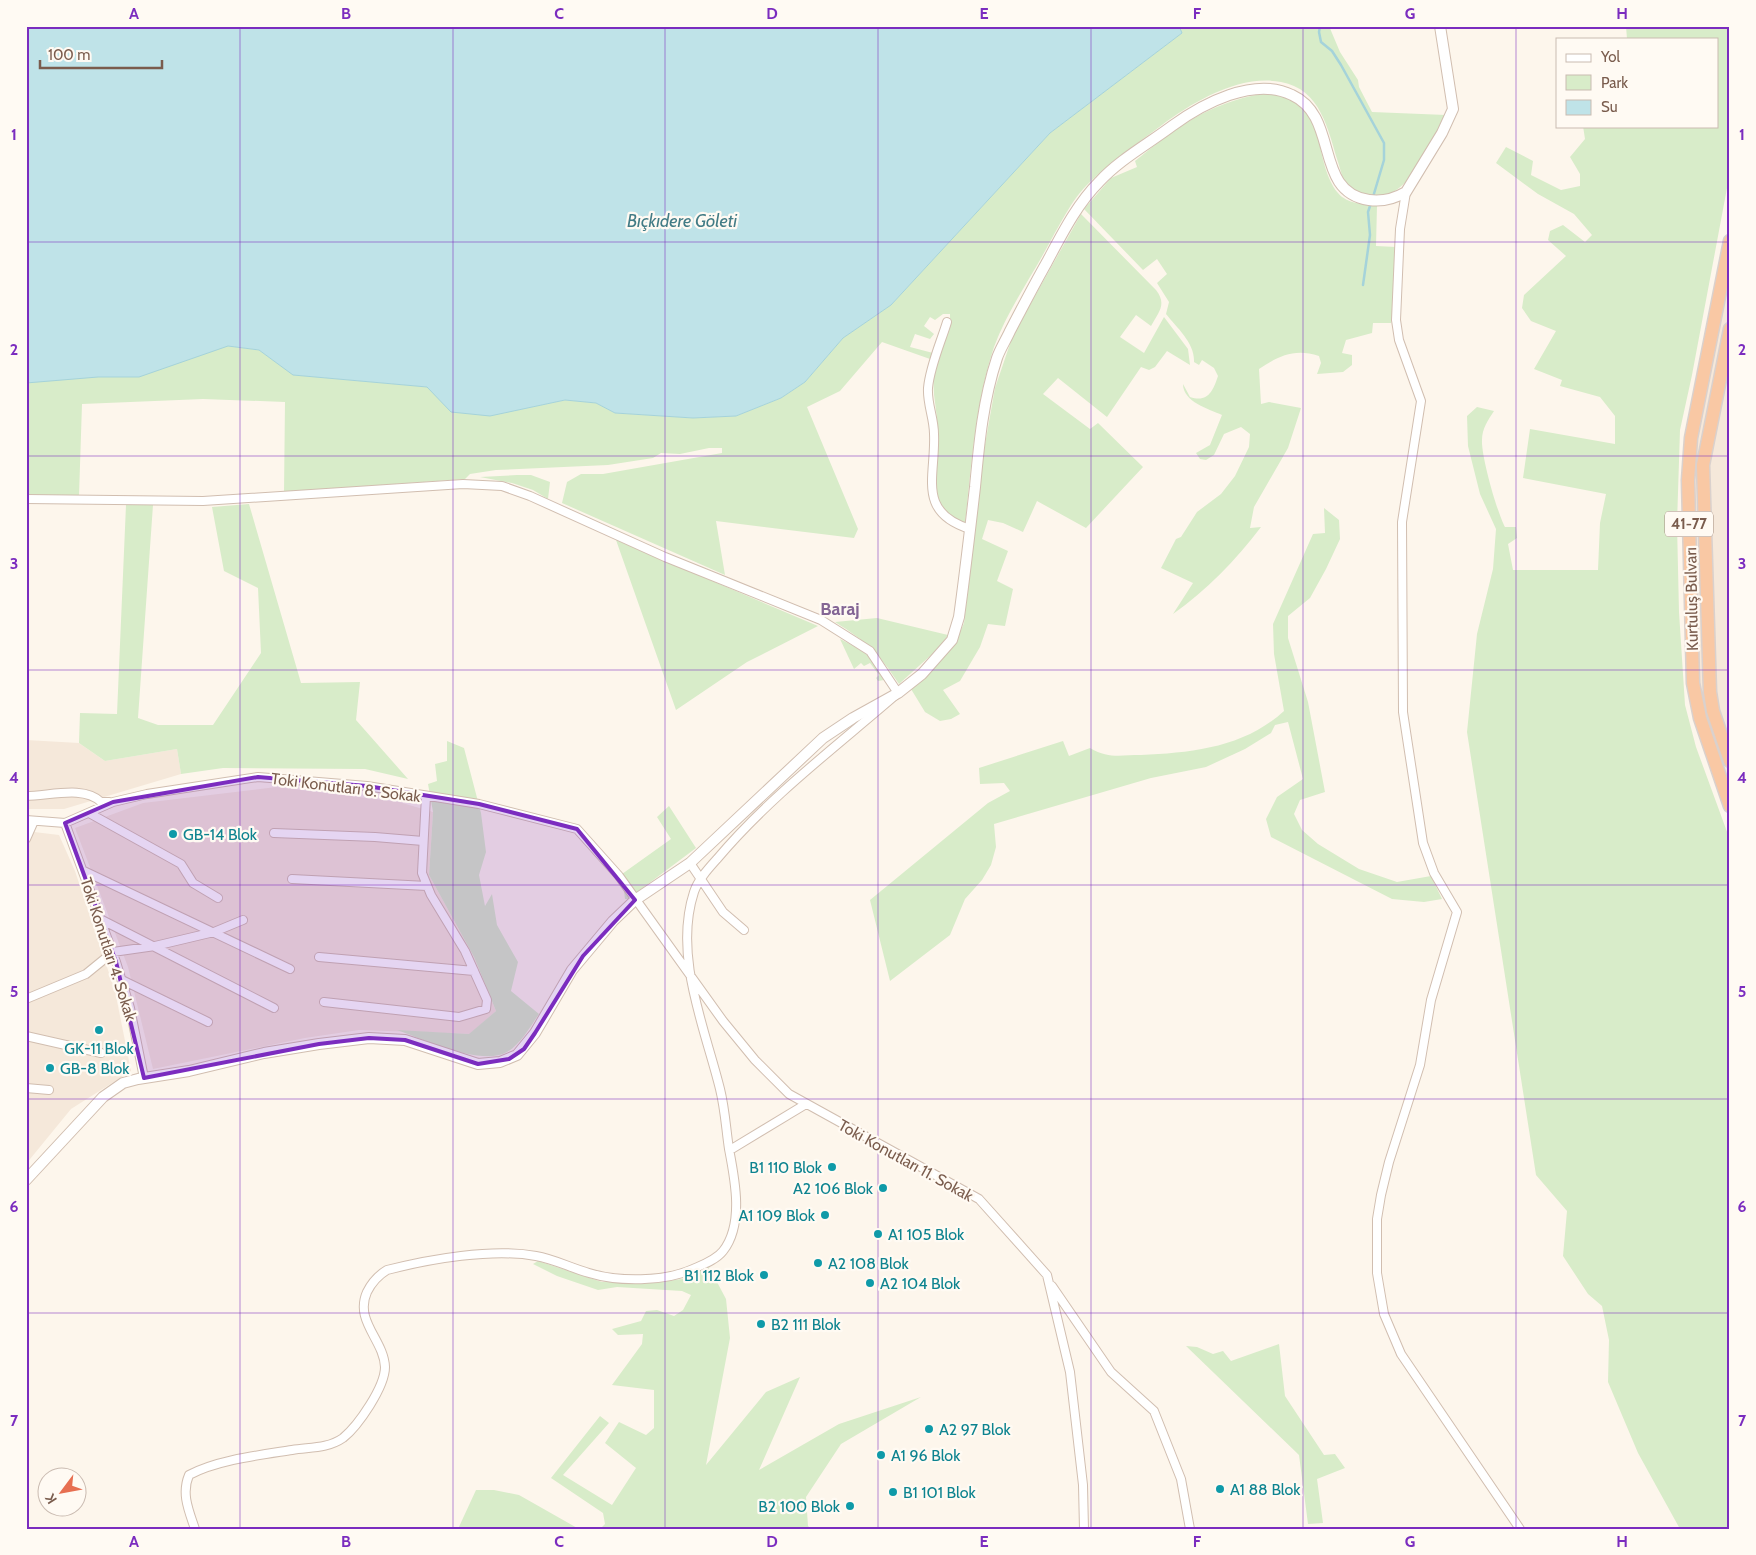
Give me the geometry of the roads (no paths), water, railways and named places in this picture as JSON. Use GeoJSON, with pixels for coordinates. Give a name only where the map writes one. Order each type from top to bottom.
{"type":"FeatureCollection","features":[{"type":"Feature","properties":{"kind":"highway","name":"Kurtuluş Bulvarı"},"geometry":{"type":"LineString","coordinates":[[1730,241],[1691,438],[1688,480],[1694,683],[1700,718],[1730,806]]}},
{"type":"Feature","properties":{"kind":"highway","name":"Kurtuluş Bulvarı"},"geometry":{"type":"LineString","coordinates":[[1730,328],[1705,446],[1703,500],[1710,692],[1730,761]]}},
{"type":"Feature","properties":{"kind":"street"},"geometry":{"type":"LineString","coordinates":[[1440,26],[1453,109],[1442,133],[1406,192],[1400,230],[1396,320],[1399,340],[1421,401],[1402,522],[1403,712],[1423,843],[1434,873],[1456,912],[1431,1000],[1420,1065],[1389,1162],[1381,1195],[1376,1238],[1377,1272],[1384,1314],[1401,1354],[1470,1453],[1509,1516],[1520,1529]]}},
{"type":"Feature","properties":{"kind":"street"},"geometry":{"type":"LineString","coordinates":[[195,1529],[185,1495],[185,1484],[189,1475],[206,1468],[232,1462],[332,1444],[341,1439],[358,1421],[376,1391],[385,1368],[364,1313],[366,1296],[377,1276],[398,1267],[492,1254],[537,1256],[588,1273],[619,1280],[640,1279],[689,1271],[722,1253],[729,1240],[737,1197],[721,1092],[702,1024],[692,976],[688,925],[694,891],[727,847],[772,803],[922,674],[952,640],[959,617],[982,419],[997,357],[1030,292],[1086,196],[1108,174],[1200,106],[1234,94],[1267,88],[1292,94],[1313,112],[1321,128],[1336,179],[1344,191],[1359,199],[1377,202],[1390,200],[1406,192]]}},
{"type":"Feature","properties":{"kind":"street"},"geometry":{"type":"LineString","coordinates":[[948,322],[928,387],[929,406],[934,432],[931,485],[933,499],[946,518],[970,529]]}},
{"type":"Feature","properties":{"kind":"street"},"geometry":{"type":"LineString","coordinates":[[26,499],[203,501],[454,484],[502,486],[530,496],[665,557],[821,620],[870,651],[898,693]]}},
{"type":"Feature","properties":{"kind":"street"},"geometry":{"type":"LineString","coordinates":[[26,1180],[104,1097],[123,1083],[318,1044],[369,1038],[405,1040],[478,1064],[500,1062],[518,1055],[524,1049],[583,956],[613,921],[635,900],[690,863],[823,738],[853,718],[898,693]]}},
{"type":"Feature","properties":{"kind":"street","name":"Toki Konutları 8. Sokak"},"geometry":{"type":"LineString","coordinates":[[30,820],[65,823],[113,802],[147,794],[258,777],[366,786],[479,804],[577,829],[619,876],[635,900]]}},
{"type":"Feature","properties":{"kind":"street"},"geometry":{"type":"LineString","coordinates":[[26,796],[81,793],[95,796],[101,802],[113,802]]}},
{"type":"Feature","properties":{"kind":"street"},"geometry":{"type":"LineString","coordinates":[[324,1002],[459,1016],[486,1009],[487,1000],[474,972],[427,886],[422,873],[426,796]]}},
{"type":"Feature","properties":{"kind":"street"},"geometry":{"type":"LineString","coordinates":[[89,813],[182,864],[193,883],[218,898]]}},
{"type":"Feature","properties":{"kind":"street"},"geometry":{"type":"LineString","coordinates":[[26,839],[30,820]]}},
{"type":"Feature","properties":{"kind":"street","name":"Toki Konutları 4. Sokak"},"geometry":{"type":"LineString","coordinates":[[65,823],[102,920],[122,980],[130,1008],[144,1078]]}},
{"type":"Feature","properties":{"kind":"street"},"geometry":{"type":"LineString","coordinates":[[274,833],[423,841]]}},
{"type":"Feature","properties":{"kind":"street"},"geometry":{"type":"LineString","coordinates":[[690,863],[702,878],[723,912],[744,930]]}},
{"type":"Feature","properties":{"kind":"street"},"geometry":{"type":"LineString","coordinates":[[84,871],[290,969]]}},
{"type":"Feature","properties":{"kind":"street"},"geometry":{"type":"LineString","coordinates":[[292,879],[427,886]]}},
{"type":"Feature","properties":{"kind":"street","name":"Toki Konutları 11. Sokak"},"geometry":{"type":"LineString","coordinates":[[635,900],[723,1021],[755,1060],[789,1094],[979,1200],[1047,1275],[1070,1372],[1083,1485],[1084,1529]]}},
{"type":"Feature","properties":{"kind":"street"},"geometry":{"type":"LineString","coordinates":[[102,920],[274,1008]]}},
{"type":"Feature","properties":{"kind":"street"},"geometry":{"type":"LineString","coordinates":[[26,999],[86,974],[113,952],[155,946],[214,932],[243,920]]}},
{"type":"Feature","properties":{"kind":"street"},"geometry":{"type":"LineString","coordinates":[[319,956],[474,972]]}},
{"type":"Feature","properties":{"kind":"street"},"geometry":{"type":"LineString","coordinates":[[122,980],[208,1022]]}},
{"type":"Feature","properties":{"kind":"street"},"geometry":{"type":"LineString","coordinates":[[26,1036],[101,1053]]}},
{"type":"Feature","properties":{"kind":"street"},"geometry":{"type":"LineString","coordinates":[[26,1088],[49,1090]]}},
{"type":"Feature","properties":{"kind":"street"},"geometry":{"type":"LineString","coordinates":[[730,1150],[806,1104]]}},
{"type":"Feature","properties":{"kind":"street"},"geometry":{"type":"LineString","coordinates":[[1049,1283],[1112,1372],[1154,1411],[1182,1479],[1190,1529]]}},
{"type":"Feature","properties":{"kind":"water","name":"Bıçkıdere Göleti"},"geometry":{"type":"Polygon","coordinates":[[[26,26],[1179,26],[1182,33],[1050,133],[891,305],[843,338],[805,382],[781,398],[736,416],[693,418],[615,413],[596,403],[565,400],[490,416],[451,412],[427,387],[293,375],[259,350],[228,346],[139,377],[98,377],[26,383],[26,26]]]}},
{"type":"Feature","properties":{"kind":"waterway"},"geometry":{"type":"LineString","coordinates":[[1320,26],[1321,42],[1332,51],[1341,65],[1384,143],[1384,160],[1373,197]]}},
{"type":"Feature","properties":{"kind":"waterway"},"geometry":{"type":"LineString","coordinates":[[1363,285],[1370,235],[1368,212],[1371,203]]}},
{"type":"Feature","properties":{"kind":"place","name":"GB-14 Blok"},"geometry":{"type":"Point","coordinates":[173,834]}},
{"type":"Feature","properties":{"kind":"place","name":"GK-11 Blok"},"geometry":{"type":"Point","coordinates":[99,1030]}},
{"type":"Feature","properties":{"kind":"place","name":"GB-8 Blok"},"geometry":{"type":"Point","coordinates":[50,1068]}},
{"type":"Feature","properties":{"kind":"place","name":"B1 110 Blok"},"geometry":{"type":"Point","coordinates":[832,1167]}},
{"type":"Feature","properties":{"kind":"place","name":"A2 106 Blok"},"geometry":{"type":"Point","coordinates":[883,1188]}},
{"type":"Feature","properties":{"kind":"place","name":"A1 109 Blok"},"geometry":{"type":"Point","coordinates":[825,1215]}},
{"type":"Feature","properties":{"kind":"place","name":"A1 105 Blok"},"geometry":{"type":"Point","coordinates":[878,1234]}},
{"type":"Feature","properties":{"kind":"place","name":"A2 108 Blok"},"geometry":{"type":"Point","coordinates":[818,1263]}},
{"type":"Feature","properties":{"kind":"place","name":"B1 112 Blok"},"geometry":{"type":"Point","coordinates":[764,1275]}},
{"type":"Feature","properties":{"kind":"place","name":"A2 104 Blok"},"geometry":{"type":"Point","coordinates":[870,1283]}},
{"type":"Feature","properties":{"kind":"place","name":"B2 111 Blok"},"geometry":{"type":"Point","coordinates":[761,1324]}},
{"type":"Feature","properties":{"kind":"place","name":"A2 97 Blok"},"geometry":{"type":"Point","coordinates":[929,1429]}},
{"type":"Feature","properties":{"kind":"place","name":"A1 96 Blok"},"geometry":{"type":"Point","coordinates":[881,1455]}},
{"type":"Feature","properties":{"kind":"place","name":"A1 88 Blok"},"geometry":{"type":"Point","coordinates":[1220,1489]}},
{"type":"Feature","properties":{"kind":"place","name":"B1 101 Blok"},"geometry":{"type":"Point","coordinates":[893,1492]}},
{"type":"Feature","properties":{"kind":"place","name":"B2 100 Blok"},"geometry":{"type":"Point","coordinates":[850,1506]}},
{"type":"Feature","properties":{"kind":"district","name":"Baraj"},"geometry":{"type":"Point","coordinates":[840,609]}}]}
